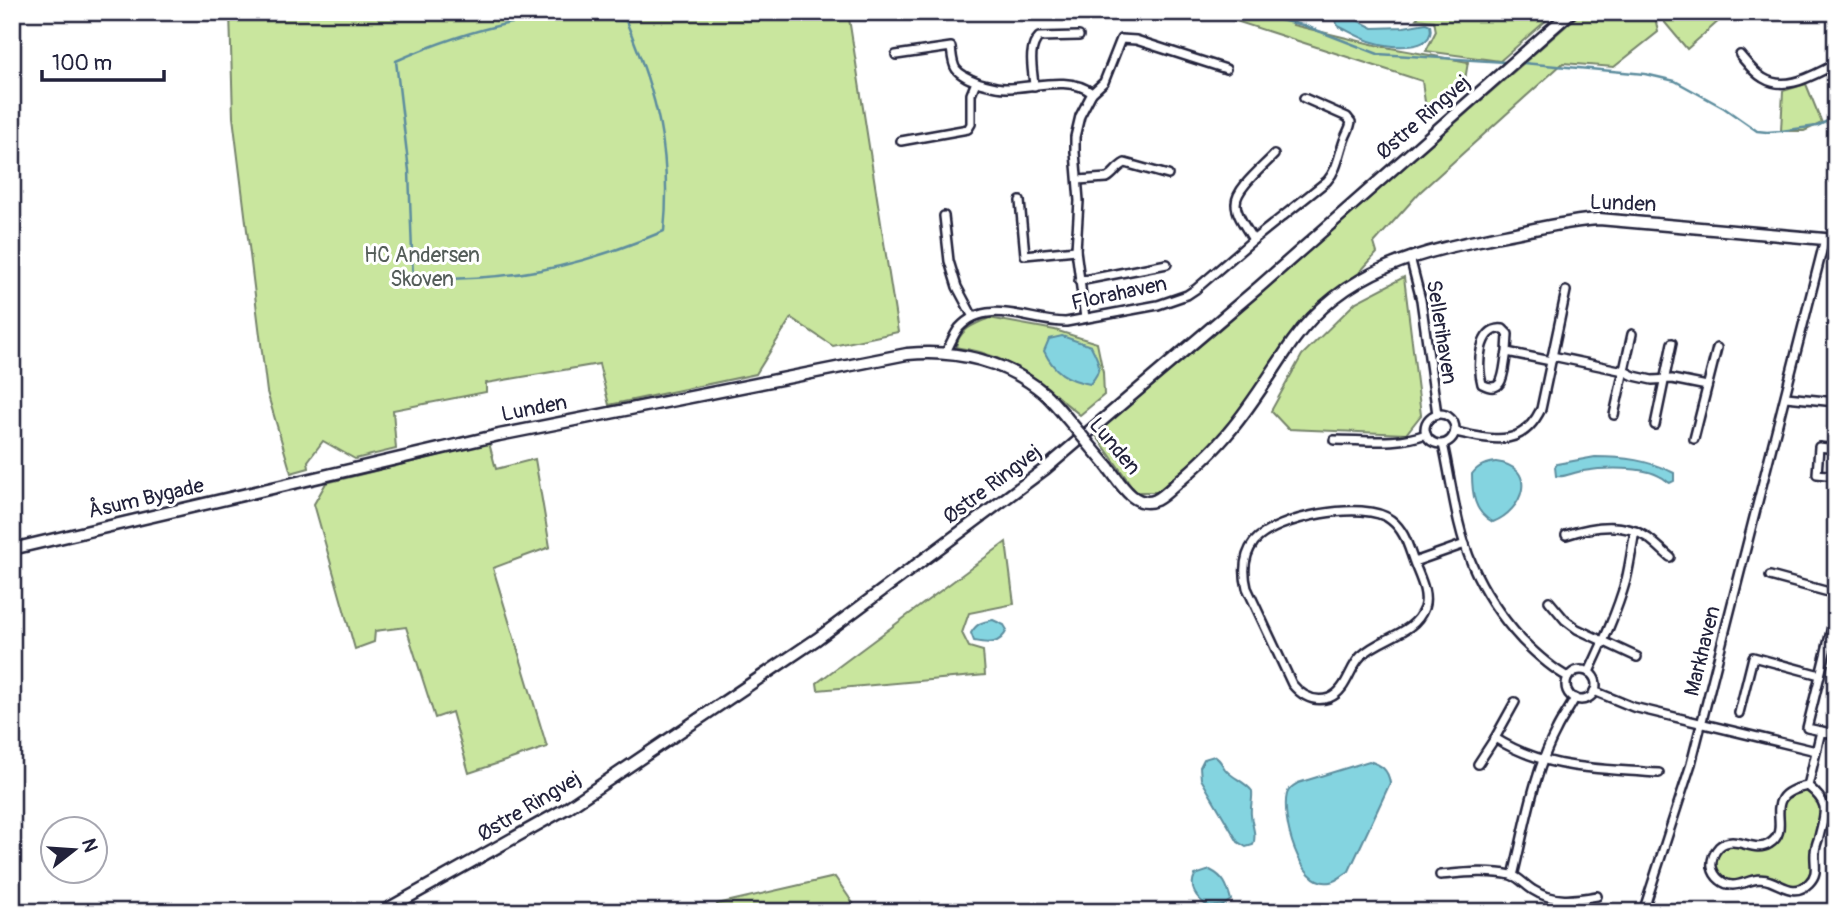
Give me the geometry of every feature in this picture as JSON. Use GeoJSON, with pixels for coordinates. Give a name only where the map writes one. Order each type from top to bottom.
{"type":"FeatureCollection","features":[{"type":"Feature","properties":{"kind":"street","name":"Østre Ringvej"},"geometry":{"type":"LineString","coordinates":[[382,912],[567,808],[817,639],[1045,469],[1270,278],[1571,12]]}},
{"type":"Feature","properties":{"kind":"street"},"geometry":{"type":"LineString","coordinates":[[1034,86],[1031,50],[1039,37],[1079,36]]}},
{"type":"Feature","properties":{"kind":"street"},"geometry":{"type":"LineString","coordinates":[[1085,318],[1076,250],[1079,201],[1075,137],[1080,116],[1092,93],[1104,82],[1121,39],[1136,40],[1226,69]]}},
{"type":"Feature","properties":{"kind":"street"},"geometry":{"type":"LineString","coordinates":[[895,55],[951,47],[956,68],[976,82],[1008,88],[1072,84],[1092,93]]}},
{"type":"Feature","properties":{"kind":"street"},"geometry":{"type":"LineString","coordinates":[[1740,55],[1763,78],[1781,84],[1808,77],[1836,64]]}},
{"type":"Feature","properties":{"kind":"street"},"geometry":{"type":"LineString","coordinates":[[901,141],[968,129],[971,124],[971,94],[976,82]]}},
{"type":"Feature","properties":{"kind":"street","name":"Florahaven"},"geometry":{"type":"LineString","coordinates":[[973,317],[988,312],[1005,312],[1052,322],[1158,304],[1187,295],[1331,177],[1351,122],[1347,117],[1304,98]]}},
{"type":"Feature","properties":{"kind":"street"},"geometry":{"type":"LineString","coordinates":[[1253,240],[1235,206],[1248,182],[1274,156]]}},
{"type":"Feature","properties":{"kind":"street"},"geometry":{"type":"LineString","coordinates":[[1078,180],[1107,178],[1125,163],[1168,175]]}},
{"type":"Feature","properties":{"kind":"street"},"geometry":{"type":"LineString","coordinates":[[1020,201],[1025,255],[1076,250]]}},
{"type":"Feature","properties":{"kind":"street"},"geometry":{"type":"LineString","coordinates":[[944,216],[949,261],[957,287],[973,317],[959,328],[946,352]]}},
{"type":"Feature","properties":{"kind":"street","name":"Lunden"},"geometry":{"type":"LineString","coordinates":[[288,483],[499,435],[722,390],[907,354],[946,352],[978,359],[1008,370],[1045,394],[1132,497],[1139,502],[1148,503],[1156,500],[1193,469],[1229,433],[1295,339],[1321,309],[1375,272],[1409,257],[1577,220],[1599,219],[1830,239]]}},
{"type":"Feature","properties":{"kind":"street","name":"Markhaven"},"geometry":{"type":"LineString","coordinates":[[1643,912],[1702,723],[1786,397],[1830,239]]}},
{"type":"Feature","properties":{"kind":"street","name":"Sellerihaven"},"geometry":{"type":"LineString","coordinates":[[1409,257],[1421,300],[1437,414]]}},
{"type":"Feature","properties":{"kind":"street"},"geometry":{"type":"LineString","coordinates":[[1079,281],[1167,264]]}},
{"type":"Feature","properties":{"kind":"street"},"geometry":{"type":"LineString","coordinates":[[1455,432],[1495,440],[1506,439],[1534,423],[1541,409],[1566,292]]}},
{"type":"Feature","properties":{"kind":"street","name":"Sellerihaven"},"geometry":{"type":"LineString","coordinates":[[1498,328],[1506,331],[1509,341],[1507,352],[1502,381],[1491,388],[1482,384],[1481,356],[1489,331],[1498,328]]}},
{"type":"Feature","properties":{"kind":"street"},"geometry":{"type":"LineString","coordinates":[[1614,415],[1632,334]]}},
{"type":"Feature","properties":{"kind":"street"},"geometry":{"type":"LineString","coordinates":[[1655,425],[1672,343]]}},
{"type":"Feature","properties":{"kind":"street"},"geometry":{"type":"LineString","coordinates":[[1694,439],[1717,348]]}},
{"type":"Feature","properties":{"kind":"street"},"geometry":{"type":"LineString","coordinates":[[1507,352],[1624,371],[1652,380],[1672,379],[1707,386]]}},
{"type":"Feature","properties":{"kind":"street"},"geometry":{"type":"LineString","coordinates":[[1786,397],[1836,402]]}},
{"type":"Feature","properties":{"kind":"street"},"geometry":{"type":"LineString","coordinates":[[1437,414],[1450,416],[1455,424],[1455,432],[1451,440],[1443,444],[1431,441],[1426,434],[1427,421],[1437,414]]}},
{"type":"Feature","properties":{"kind":"street"},"geometry":{"type":"LineString","coordinates":[[1334,440],[1399,441],[1426,434]]}},
{"type":"Feature","properties":{"kind":"street"},"geometry":{"type":"LineString","coordinates":[[1443,444],[1472,565],[1508,625],[1532,650],[1568,677]]}},
{"type":"Feature","properties":{"kind":"street"},"geometry":{"type":"LineString","coordinates":[[1836,449],[1819,447],[1817,474],[1836,476]]}},
{"type":"Feature","properties":{"kind":"street","name":"Åsum Bygade"},"geometry":{"type":"LineString","coordinates":[[12,549],[288,483]]}},
{"type":"Feature","properties":{"kind":"street"},"geometry":{"type":"LineString","coordinates":[[1341,510],[1373,511],[1389,518],[1403,532],[1414,562],[1425,592],[1425,603],[1416,622],[1360,657],[1339,692],[1315,699],[1302,695],[1292,684],[1247,588],[1244,578],[1246,558],[1255,540],[1275,527],[1314,516],[1341,510]]}},
{"type":"Feature","properties":{"kind":"street"},"geometry":{"type":"LineString","coordinates":[[1566,535],[1602,527],[1635,531],[1647,537],[1670,557]]}},
{"type":"Feature","properties":{"kind":"street"},"geometry":{"type":"LineString","coordinates":[[1589,672],[1614,616],[1626,578],[1635,531]]}},
{"type":"Feature","properties":{"kind":"street"},"geometry":{"type":"LineString","coordinates":[[1414,562],[1465,544]]}},
{"type":"Feature","properties":{"kind":"street"},"geometry":{"type":"LineString","coordinates":[[1770,576],[1836,594]]}},
{"type":"Feature","properties":{"kind":"street"},"geometry":{"type":"LineString","coordinates":[[1549,601],[1565,620],[1577,629],[1637,657]]}},
{"type":"Feature","properties":{"kind":"street"},"geometry":{"type":"LineString","coordinates":[[1836,611],[1807,728],[1836,734]]}},
{"type":"Feature","properties":{"kind":"street"},"geometry":{"type":"LineString","coordinates":[[1739,713],[1753,657],[1820,675]]}},
{"type":"Feature","properties":{"kind":"street"},"geometry":{"type":"LineString","coordinates":[[1578,670],[1589,672],[1595,681],[1594,691],[1588,698],[1575,698],[1567,691],[1568,677],[1578,670]]}},
{"type":"Feature","properties":{"kind":"street"},"geometry":{"type":"LineString","coordinates":[[1594,691],[1633,707],[1816,751]]}},
{"type":"Feature","properties":{"kind":"street"},"geometry":{"type":"LineString","coordinates":[[1513,876],[1543,761],[1575,698]]}},
{"type":"Feature","properties":{"kind":"street"},"geometry":{"type":"LineString","coordinates":[[1478,764],[1515,702]]}},
{"type":"Feature","properties":{"kind":"street"},"geometry":{"type":"LineString","coordinates":[[1808,786],[1821,732]]}},
{"type":"Feature","properties":{"kind":"street"},"geometry":{"type":"LineString","coordinates":[[1495,738],[1515,751],[1566,766],[1659,773]]}},
{"type":"Feature","properties":{"kind":"street"},"geometry":{"type":"LineString","coordinates":[[1808,786],[1820,796],[1825,814],[1815,853],[1816,870],[1808,884],[1790,890],[1760,878],[1736,886],[1728,885],[1717,877],[1711,862],[1719,848],[1728,842],[1751,847],[1767,846],[1778,835],[1780,800],[1787,793],[1808,786]]}},
{"type":"Feature","properties":{"kind":"street"},"geometry":{"type":"LineString","coordinates":[[1440,875],[1469,872],[1513,876],[1536,892],[1556,899],[1597,896]]}},
{"type":"Feature","properties":{"kind":"green space","name":"HC Andersen Skoven"},"geometry":{"type":"Polygon","coordinates":[[[230,12],[848,12],[898,332],[833,346],[791,318],[756,374],[609,405],[599,364],[486,383],[486,392],[393,410],[396,449],[355,459],[323,441],[308,461],[309,468],[291,473],[267,392],[233,117],[230,12]]]}},
{"type":"Feature","properties":{"kind":"green space"},"geometry":{"type":"Polygon","coordinates":[[[1208,12],[1298,12],[1293,25],[1380,46],[1468,62],[1464,86],[1427,116],[1422,81],[1208,12]]]}},
{"type":"Feature","properties":{"kind":"green space"},"geometry":{"type":"Polygon","coordinates":[[[1422,12],[1556,12],[1500,61],[1426,51],[1436,31],[1434,21],[1416,19],[1422,12]]]}},
{"type":"Feature","properties":{"kind":"green space"},"geometry":{"type":"Polygon","coordinates":[[[1582,12],[1654,12],[1658,32],[1614,67],[1563,63],[1420,192],[1374,243],[1377,253],[1359,273],[1324,299],[1297,328],[1225,433],[1157,492],[1136,492],[1095,434],[1219,330],[1582,12]]]}},
{"type":"Feature","properties":{"kind":"green space"},"geometry":{"type":"Polygon","coordinates":[[[1656,12],[1729,12],[1687,49],[1656,12]]]}},
{"type":"Feature","properties":{"kind":"green space"},"geometry":{"type":"Polygon","coordinates":[[[1806,84],[1822,123],[1804,131],[1781,131],[1783,91],[1806,84]]]}},
{"type":"Feature","properties":{"kind":"green space"},"geometry":{"type":"Polygon","coordinates":[[[1404,277],[1421,415],[1406,434],[1288,429],[1271,411],[1302,355],[1356,302],[1404,277]]]}},
{"type":"Feature","properties":{"kind":"green space"},"geometry":{"type":"Polygon","coordinates":[[[989,318],[1055,330],[1097,343],[1104,395],[1080,415],[1010,364],[983,353],[956,347],[964,332],[989,318]]]}},
{"type":"Feature","properties":{"kind":"green space"},"geometry":{"type":"Polygon","coordinates":[[[489,443],[496,469],[535,459],[550,547],[493,568],[547,747],[469,773],[452,712],[435,718],[406,627],[375,631],[374,642],[355,649],[314,504],[326,483],[489,443]]]}},
{"type":"Feature","properties":{"kind":"green space"},"geometry":{"type":"Polygon","coordinates":[[[1006,542],[1014,604],[969,613],[962,633],[969,647],[983,651],[985,675],[818,690],[817,683],[822,679],[1006,542]]]}},
{"type":"Feature","properties":{"kind":"green space"},"geometry":{"type":"Polygon","coordinates":[[[1803,791],[1818,800],[1820,806],[1808,878],[1794,886],[1764,875],[1736,882],[1724,880],[1715,865],[1723,848],[1730,846],[1765,850],[1773,846],[1782,834],[1784,801],[1791,794],[1803,791]]]}},
{"type":"Feature","properties":{"kind":"green space"},"geometry":{"type":"Polygon","coordinates":[[[835,877],[859,912],[718,912],[717,904],[835,877]]]}},
{"type":"Feature","properties":{"kind":"water"},"geometry":{"type":"Polygon","coordinates":[[[1343,17],[1353,18],[1373,28],[1426,23],[1430,25],[1430,34],[1426,40],[1410,46],[1380,44],[1338,26],[1336,22],[1343,17]]]}},
{"type":"Feature","properties":{"kind":"water"},"geometry":{"type":"Polygon","coordinates":[[[1062,336],[1091,346],[1099,366],[1090,384],[1062,374],[1048,358],[1044,351],[1049,339],[1062,336]]]}},
{"type":"Feature","properties":{"kind":"water"},"geometry":{"type":"Polygon","coordinates":[[[1595,457],[1626,459],[1655,465],[1674,473],[1674,481],[1670,483],[1654,473],[1623,469],[1591,470],[1556,476],[1557,464],[1595,457]]]}},
{"type":"Feature","properties":{"kind":"water"},"geometry":{"type":"Polygon","coordinates":[[[1496,462],[1518,472],[1522,480],[1522,490],[1512,509],[1493,522],[1478,508],[1472,474],[1482,465],[1496,462]]]}},
{"type":"Feature","properties":{"kind":"water"},"geometry":{"type":"Polygon","coordinates":[[[993,620],[1004,625],[1007,630],[1004,635],[993,642],[974,641],[971,633],[975,627],[993,620]]]}},
{"type":"Feature","properties":{"kind":"water"},"geometry":{"type":"Polygon","coordinates":[[[1214,756],[1228,772],[1252,791],[1251,812],[1255,837],[1253,845],[1246,847],[1238,842],[1201,779],[1200,767],[1204,759],[1214,756]]]}},
{"type":"Feature","properties":{"kind":"water"},"geometry":{"type":"Polygon","coordinates":[[[1369,761],[1383,768],[1390,783],[1349,871],[1330,882],[1319,881],[1309,874],[1295,849],[1287,818],[1288,792],[1298,783],[1369,761]]]}},
{"type":"Feature","properties":{"kind":"water"},"geometry":{"type":"Polygon","coordinates":[[[1210,870],[1222,879],[1228,890],[1231,900],[1224,905],[1209,907],[1197,897],[1193,889],[1195,875],[1210,870]]]}},
{"type":"Feature","properties":{"kind":"waterway"},"geometry":{"type":"LineString","coordinates":[[1243,12],[1303,25],[1378,54],[1505,62]]}},
{"type":"Feature","properties":{"kind":"waterway"},"geometry":{"type":"LineString","coordinates":[[573,17],[626,21],[646,74],[660,124],[666,175],[664,231],[601,255],[541,270],[480,278],[413,279],[409,171],[396,61],[492,27],[573,17]]}},
{"type":"Feature","properties":{"kind":"waterway"},"geometry":{"type":"LineString","coordinates":[[1523,63],[1645,74],[1675,81],[1724,108],[1757,131],[1817,126],[1836,117]]}}]}
